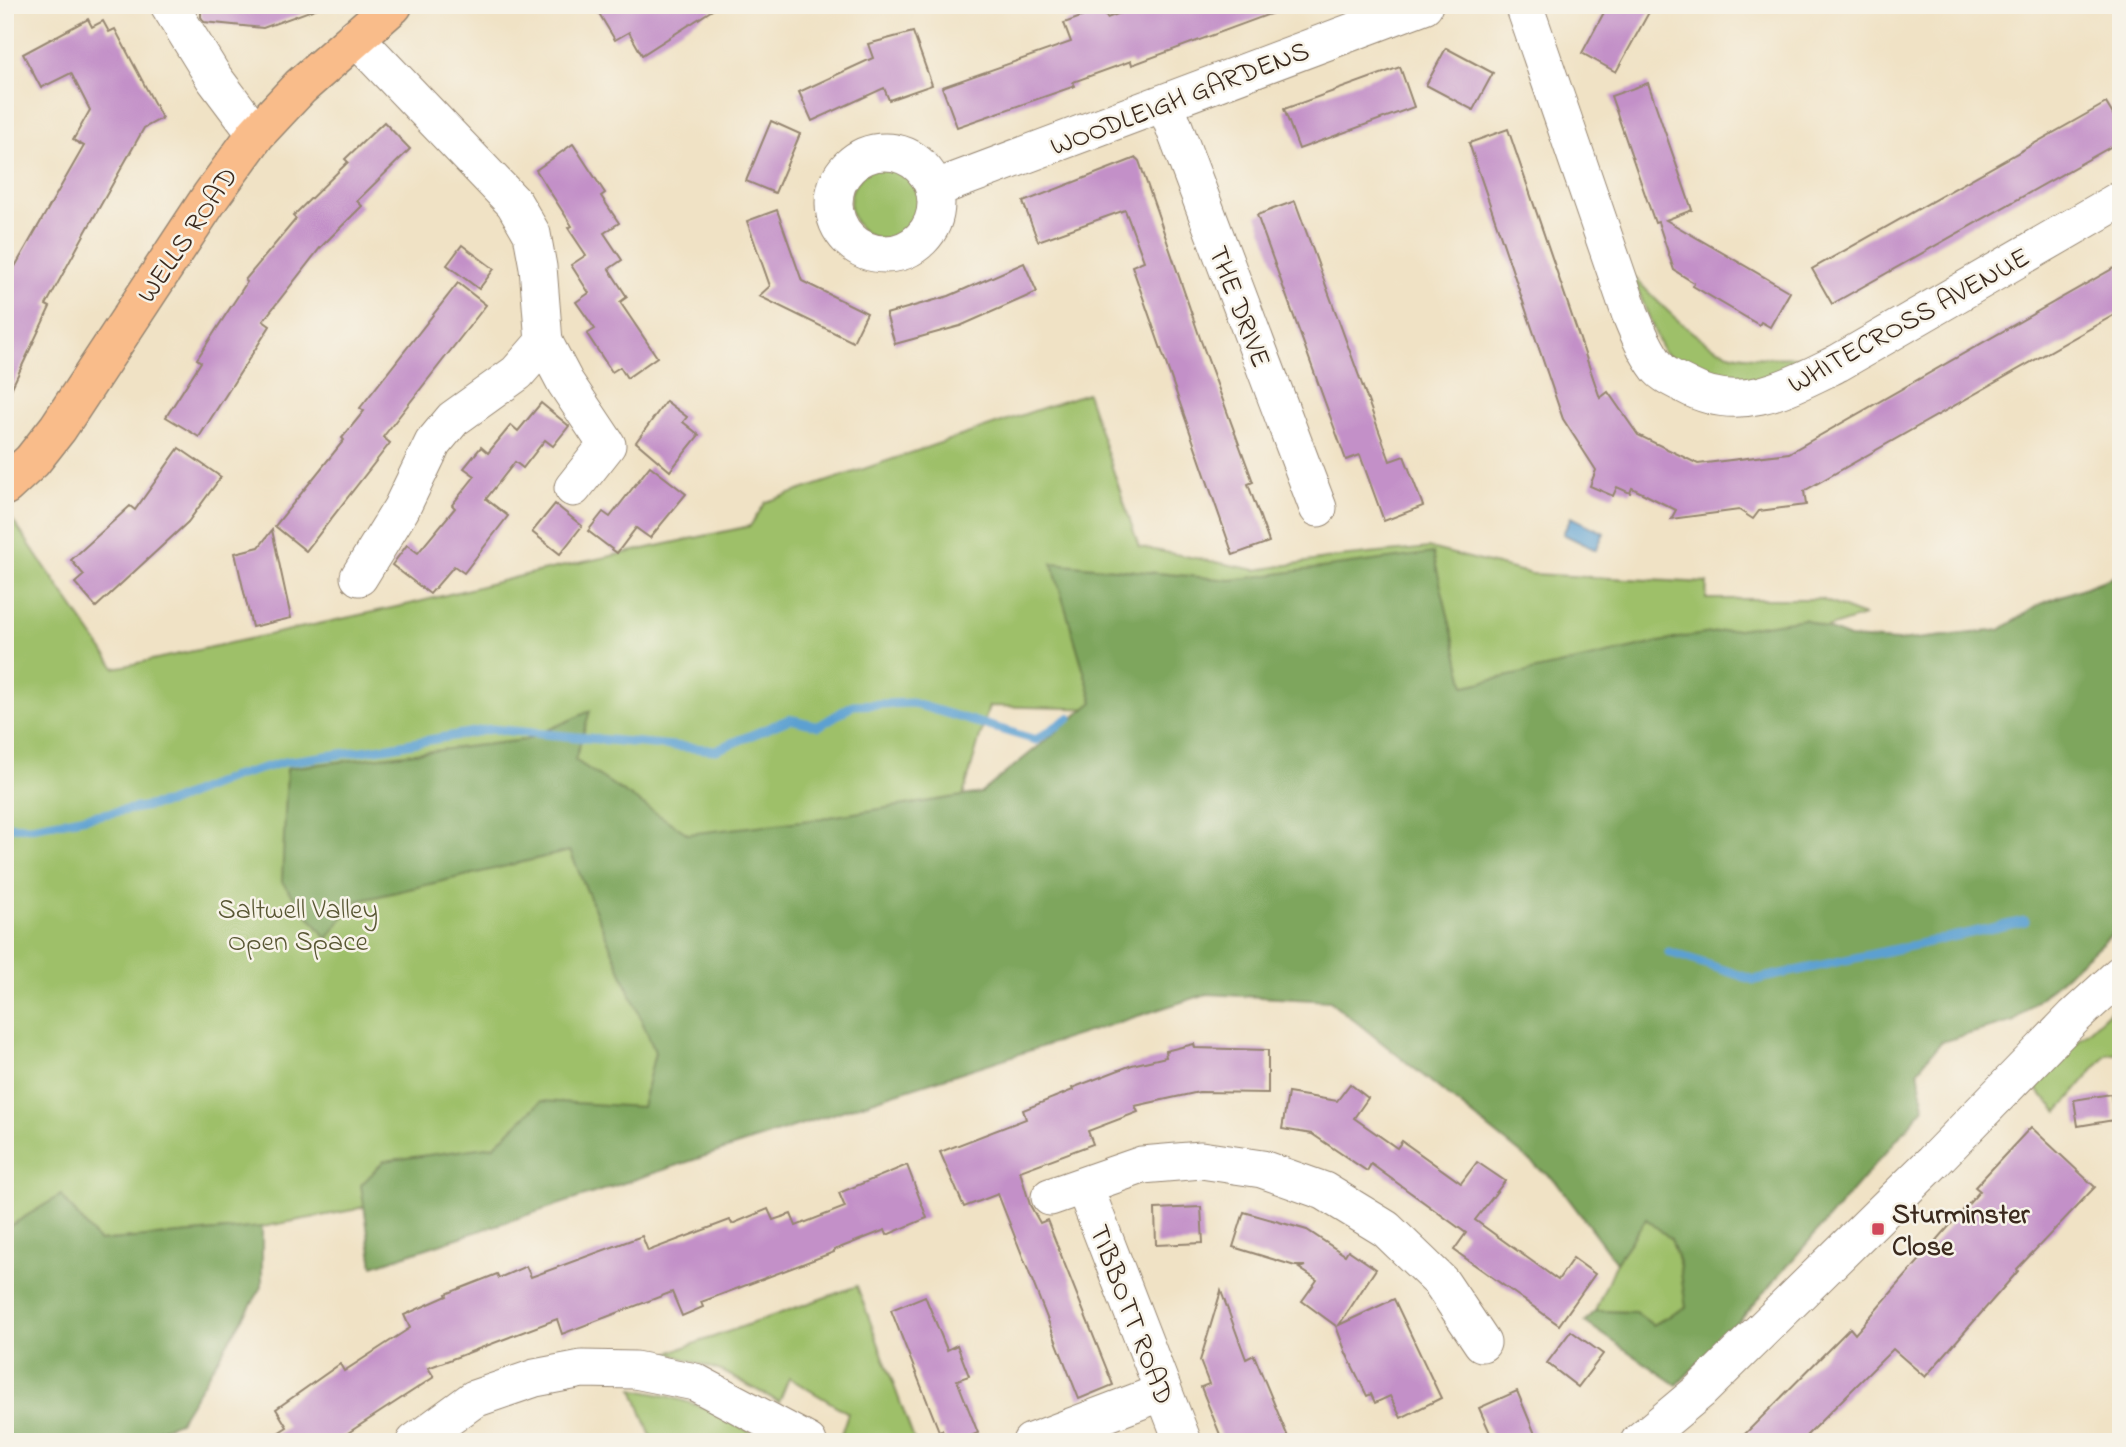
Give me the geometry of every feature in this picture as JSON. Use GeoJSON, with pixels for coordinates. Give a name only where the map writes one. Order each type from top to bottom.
{"type":"FeatureCollection","features":[{"type":"Feature","properties":{"kind":"highway","name":"WELLS ROAD"},"geometry":{"type":"LineString","coordinates":[[5,486],[32,461],[58,428],[211,196],[256,134],[300,87],[393,5]]}},
{"type":"Feature","properties":{"kind":"street"},"geometry":{"type":"LineString","coordinates":[[169,5],[214,78],[256,134]]}},
{"type":"Feature","properties":{"kind":"street","name":"WOODLEIGH GARDENS"},"geometry":{"type":"LineString","coordinates":[[934,189],[1424,5]]}},
{"type":"Feature","properties":{"kind":"street","name":"WHITECROSS AVENUE"},"geometry":{"type":"LineString","coordinates":[[1524,5],[1644,347],[1661,372],[1698,392],[1730,398],[1759,397],[1793,385],[1838,363],[2121,199]]}},
{"type":"Feature","properties":{"kind":"street"},"geometry":{"type":"LineString","coordinates":[[355,37],[514,203],[532,234],[538,267],[544,342],[565,382],[607,445],[573,488]]}},
{"type":"Feature","properties":{"kind":"street","name":"THE DRIVE"},"geometry":{"type":"LineString","coordinates":[[1165,103],[1318,508]]}},
{"type":"Feature","properties":{"kind":"street"},"geometry":{"type":"LineString","coordinates":[[359,577],[401,509],[433,443],[453,419],[517,373],[544,342]]}},
{"type":"Feature","properties":{"kind":"street"},"geometry":{"type":"LineString","coordinates":[[1647,1439],[1700,1391],[1933,1162],[2074,1017],[2121,974]]}},
{"type":"Feature","properties":{"kind":"street","name":"TIBBOTT ROAD"},"geometry":{"type":"LineString","coordinates":[[1183,1442],[1163,1392],[1067,1191],[1142,1165],[1201,1160],[1262,1170],[1324,1191],[1386,1229],[1441,1282],[1482,1343]]}},
{"type":"Feature","properties":{"kind":"street"},"geometry":{"type":"LineString","coordinates":[[415,1442],[474,1399],[535,1378],[582,1368],[635,1370],[695,1382],[808,1442]]}},
{"type":"Feature","properties":{"kind":"street"},"geometry":{"type":"LineString","coordinates":[[1031,1442],[1163,1392]]}},
{"type":"Feature","properties":{"kind":"green space"},"geometry":{"type":"Polygon","coordinates":[[[880,166],[894,166],[908,172],[918,182],[924,203],[922,217],[908,234],[894,240],[880,240],[866,234],[856,224],[850,210],[850,196],[856,182],[866,172],[880,166]]]}},
{"type":"Feature","properties":{"kind":"green space"},"geometry":{"type":"Polygon","coordinates":[[[1632,275],[1677,320],[1717,348],[1749,357],[1811,357],[1777,373],[1749,382],[1696,377],[1663,352],[1632,275]]]}},
{"type":"Feature","properties":{"kind":"green space","name":"Saltwell Valley Open Space"},"geometry":{"type":"Polygon","coordinates":[[[1087,393],[1139,547],[1256,570],[1338,557],[1430,548],[1532,574],[1707,583],[1706,599],[1821,599],[1864,616],[1768,647],[1653,679],[1226,712],[989,706],[951,837],[795,1074],[562,1141],[353,1210],[262,1227],[98,1241],[61,1195],[5,1229],[5,517],[9,515],[115,668],[750,526],[766,502],[1087,393]]]}},
{"type":"Feature","properties":{"kind":"green space"},"geometry":{"type":"Polygon","coordinates":[[[1433,553],[1465,686],[1678,638],[1804,619],[1849,638],[1898,641],[2000,630],[2040,604],[2121,574],[2121,926],[2014,1021],[1941,1042],[1918,1070],[1924,1108],[1743,1317],[1677,1385],[1585,1322],[1595,1311],[1635,1312],[1653,1325],[1686,1307],[1680,1266],[1671,1239],[1646,1219],[1616,1262],[1556,1182],[1330,1001],[1207,994],[884,1097],[373,1266],[361,1185],[384,1161],[494,1146],[541,1101],[642,1107],[655,1052],[570,851],[354,902],[327,939],[282,882],[287,768],[525,740],[590,711],[575,760],[688,834],[810,820],[981,793],[1093,702],[1052,563],[1231,580],[1433,553]]]}},
{"type":"Feature","properties":{"kind":"green space"},"geometry":{"type":"Polygon","coordinates":[[[2121,1001],[2121,1053],[2106,1055],[2058,1112],[2032,1084],[2121,1001]]]}},
{"type":"Feature","properties":{"kind":"green space"},"geometry":{"type":"Polygon","coordinates":[[[61,1195],[98,1241],[262,1227],[262,1287],[179,1422],[126,1442],[5,1442],[5,1229],[61,1195]]]}},
{"type":"Feature","properties":{"kind":"green space"},"geometry":{"type":"Polygon","coordinates":[[[1646,1219],[1671,1238],[1680,1266],[1687,1307],[1653,1325],[1635,1312],[1595,1311],[1616,1262],[1646,1219]]]}},
{"type":"Feature","properties":{"kind":"green space"},"geometry":{"type":"Polygon","coordinates":[[[857,1286],[915,1442],[859,1442],[841,1434],[848,1413],[789,1378],[779,1402],[724,1372],[668,1353],[857,1286]]]}},
{"type":"Feature","properties":{"kind":"green space"},"geometry":{"type":"Polygon","coordinates":[[[633,1389],[706,1408],[770,1442],[653,1442],[633,1389]]]}},
{"type":"Feature","properties":{"kind":"water"},"geometry":{"type":"Polygon","coordinates":[[[1571,517],[1604,533],[1596,550],[1563,534],[1571,517]]]}},
{"type":"Feature","properties":{"kind":"building"},"geometry":{"type":"Polygon","coordinates":[[[201,5],[317,5],[318,8],[263,28],[204,22],[201,5]]]}},
{"type":"Feature","properties":{"kind":"building"},"geometry":{"type":"Polygon","coordinates":[[[594,5],[720,5],[642,55],[629,32],[615,40],[594,5]]]}},
{"type":"Feature","properties":{"kind":"building"},"geometry":{"type":"Polygon","coordinates":[[[1142,5],[1286,5],[1286,8],[1132,65],[1131,61],[1073,82],[1075,86],[957,127],[942,87],[1071,42],[1064,23],[1103,9],[1107,18],[1142,5]]]}},
{"type":"Feature","properties":{"kind":"building"},"geometry":{"type":"Polygon","coordinates":[[[1608,5],[1653,5],[1616,72],[1582,53],[1608,5]]]}},
{"type":"Feature","properties":{"kind":"building"},"geometry":{"type":"Polygon","coordinates":[[[88,19],[92,27],[103,21],[109,32],[115,29],[162,118],[144,128],[85,233],[46,305],[50,307],[5,402],[5,284],[84,146],[73,140],[90,110],[71,73],[41,88],[23,54],[88,19]]]}},
{"type":"Feature","properties":{"kind":"building"},"geometry":{"type":"Polygon","coordinates":[[[913,32],[932,85],[889,100],[884,88],[812,121],[799,92],[873,58],[868,44],[913,32]]]}},
{"type":"Feature","properties":{"kind":"building"},"geometry":{"type":"Polygon","coordinates":[[[1446,48],[1493,73],[1473,110],[1426,85],[1446,48]]]}},
{"type":"Feature","properties":{"kind":"building"},"geometry":{"type":"Polygon","coordinates":[[[1400,67],[1414,107],[1299,149],[1284,109],[1400,67]]]}},
{"type":"Feature","properties":{"kind":"building"},"geometry":{"type":"Polygon","coordinates":[[[1648,83],[1692,210],[1666,220],[1790,292],[1770,327],[1761,322],[1759,325],[1693,286],[1694,283],[1674,270],[1611,96],[1648,83]]]}},
{"type":"Feature","properties":{"kind":"building"},"geometry":{"type":"Polygon","coordinates":[[[2106,103],[2121,128],[2121,141],[1832,304],[1812,269],[2106,103]]]}},
{"type":"Feature","properties":{"kind":"building"},"geometry":{"type":"Polygon","coordinates":[[[771,121],[800,134],[775,193],[746,181],[771,121]]]}},
{"type":"Feature","properties":{"kind":"building"},"geometry":{"type":"Polygon","coordinates":[[[384,122],[410,149],[357,201],[362,206],[320,248],[263,321],[270,326],[199,437],[166,417],[201,362],[197,359],[247,282],[245,280],[296,219],[293,216],[348,162],[345,159],[384,122]]]}},
{"type":"Feature","properties":{"kind":"building"},"geometry":{"type":"Polygon","coordinates":[[[1508,129],[1600,398],[1608,392],[1638,435],[1698,464],[1789,453],[2121,264],[2121,311],[1804,491],[1806,505],[1759,511],[1753,519],[1739,510],[1671,519],[1676,510],[1632,488],[1630,493],[1617,487],[1613,496],[1590,486],[1596,470],[1563,419],[1469,143],[1508,129]]]}},
{"type":"Feature","properties":{"kind":"building"},"geometry":{"type":"Polygon","coordinates":[[[573,144],[605,193],[601,196],[619,223],[604,233],[622,260],[609,269],[627,297],[620,302],[657,357],[627,378],[620,367],[612,372],[587,334],[595,329],[576,302],[589,293],[571,265],[586,255],[568,228],[572,226],[536,170],[573,144]]]}},
{"type":"Feature","properties":{"kind":"building"},"geometry":{"type":"Polygon","coordinates":[[[1136,158],[1253,482],[1248,484],[1269,542],[1233,555],[1132,266],[1144,261],[1125,210],[1038,241],[1023,202],[1136,158]]]}},
{"type":"Feature","properties":{"kind":"building"},"geometry":{"type":"Polygon","coordinates":[[[1295,201],[1390,461],[1404,456],[1423,506],[1384,521],[1360,455],[1346,460],[1257,215],[1295,201]]]}},
{"type":"Feature","properties":{"kind":"building"},"geometry":{"type":"Polygon","coordinates":[[[777,210],[802,281],[867,313],[853,342],[759,296],[770,286],[747,221],[777,210]]]}},
{"type":"Feature","properties":{"kind":"building"},"geometry":{"type":"Polygon","coordinates":[[[462,245],[494,269],[479,289],[447,265],[462,245]]]}},
{"type":"Feature","properties":{"kind":"building"},"geometry":{"type":"Polygon","coordinates":[[[1024,263],[1037,292],[960,326],[895,344],[886,314],[949,296],[1024,263]]]}},
{"type":"Feature","properties":{"kind":"building"},"geometry":{"type":"Polygon","coordinates":[[[458,283],[486,305],[383,437],[390,443],[306,551],[275,526],[344,440],[342,438],[364,411],[360,408],[458,283]]]}},
{"type":"Feature","properties":{"kind":"building"},"geometry":{"type":"Polygon","coordinates":[[[666,401],[687,417],[683,422],[699,435],[670,471],[636,442],[666,401]]]}},
{"type":"Feature","properties":{"kind":"building"},"geometry":{"type":"Polygon","coordinates":[[[541,403],[569,426],[553,446],[545,440],[523,468],[515,462],[486,499],[508,516],[464,573],[454,566],[430,594],[392,565],[407,545],[418,553],[455,508],[452,505],[475,476],[464,468],[481,447],[488,453],[511,425],[518,431],[541,403]]]}},
{"type":"Feature","properties":{"kind":"building"},"geometry":{"type":"Polygon","coordinates":[[[179,448],[221,477],[188,522],[96,607],[75,583],[84,575],[71,560],[130,506],[135,510],[179,448]]]}},
{"type":"Feature","properties":{"kind":"building"},"geometry":{"type":"Polygon","coordinates":[[[650,466],[686,494],[650,538],[636,528],[617,553],[588,531],[603,512],[610,517],[650,466]]]}},
{"type":"Feature","properties":{"kind":"building"},"geometry":{"type":"Polygon","coordinates":[[[555,504],[582,526],[560,554],[532,532],[555,504]]]}},
{"type":"Feature","properties":{"kind":"building"},"geometry":{"type":"Polygon","coordinates":[[[272,530],[291,618],[252,627],[235,553],[259,547],[272,530]]]}},
{"type":"Feature","properties":{"kind":"building"},"geometry":{"type":"Polygon","coordinates":[[[1194,1044],[1195,1048],[1268,1050],[1268,1093],[1199,1092],[1135,1106],[1138,1112],[1088,1131],[1093,1144],[1020,1171],[1030,1205],[1040,1223],[1047,1220],[1113,1385],[1079,1399],[998,1194],[964,1207],[940,1152],[1026,1119],[1023,1110],[1073,1090],[1072,1088],[1132,1065],[1166,1057],[1165,1051],[1194,1044]]]}},
{"type":"Feature","properties":{"kind":"building"},"geometry":{"type":"Polygon","coordinates":[[[1350,1084],[1368,1098],[1354,1118],[1397,1148],[1402,1141],[1461,1183],[1477,1162],[1505,1181],[1475,1220],[1558,1280],[1573,1258],[1595,1274],[1559,1325],[1454,1250],[1466,1233],[1371,1164],[1367,1171],[1312,1134],[1282,1129],[1288,1093],[1337,1101],[1350,1084]]]}},
{"type":"Feature","properties":{"kind":"building"},"geometry":{"type":"Polygon","coordinates":[[[2111,1094],[2114,1120],[2078,1126],[2074,1100],[2111,1094]]]}},
{"type":"Feature","properties":{"kind":"building"},"geometry":{"type":"Polygon","coordinates":[[[2031,1127],[2095,1187],[2017,1269],[1925,1377],[1893,1349],[1800,1442],[1737,1442],[1850,1328],[1855,1334],[1980,1191],[1975,1187],[2031,1127]]]}},
{"type":"Feature","properties":{"kind":"building"},"geometry":{"type":"Polygon","coordinates":[[[907,1165],[927,1218],[887,1235],[885,1230],[701,1302],[703,1307],[682,1316],[672,1292],[562,1334],[557,1319],[428,1368],[434,1377],[334,1442],[264,1442],[287,1427],[276,1409],[340,1364],[344,1371],[410,1328],[404,1315],[447,1296],[446,1294],[497,1274],[499,1278],[526,1266],[531,1277],[642,1236],[648,1251],[730,1220],[732,1224],[768,1209],[773,1220],[791,1214],[796,1226],[845,1207],[839,1193],[907,1165]]]}},
{"type":"Feature","properties":{"kind":"building"},"geometry":{"type":"Polygon","coordinates":[[[1201,1207],[1203,1243],[1156,1245],[1155,1209],[1201,1207]]]}},
{"type":"Feature","properties":{"kind":"building"},"geometry":{"type":"Polygon","coordinates":[[[1244,1212],[1307,1230],[1345,1255],[1348,1250],[1376,1269],[1339,1325],[1394,1299],[1441,1398],[1401,1418],[1390,1396],[1375,1403],[1371,1394],[1367,1396],[1336,1326],[1302,1301],[1317,1280],[1299,1268],[1305,1266],[1295,1266],[1233,1247],[1244,1212]]]}},
{"type":"Feature","properties":{"kind":"building"},"geometry":{"type":"Polygon","coordinates":[[[1221,1291],[1246,1359],[1254,1355],[1290,1442],[1223,1442],[1201,1387],[1209,1384],[1200,1361],[1221,1291]]]}},
{"type":"Feature","properties":{"kind":"building"},"geometry":{"type":"Polygon","coordinates":[[[925,1296],[947,1350],[957,1345],[969,1376],[957,1380],[978,1433],[956,1442],[947,1442],[942,1430],[939,1431],[891,1310],[925,1296]]]}},
{"type":"Feature","properties":{"kind":"building"},"geometry":{"type":"Polygon","coordinates":[[[1571,1331],[1603,1354],[1578,1387],[1547,1363],[1571,1331]]]}},
{"type":"Feature","properties":{"kind":"building"},"geometry":{"type":"Polygon","coordinates":[[[1517,1391],[1535,1434],[1516,1442],[1494,1442],[1479,1408],[1517,1391]]]}},
{"type":"Feature","properties":{"kind":"waterway"},"geometry":{"type":"LineString","coordinates":[[5,826],[31,827],[171,802],[233,777],[284,762],[491,729],[716,750],[790,719],[819,726],[853,705],[912,703],[1036,740],[1069,718]]}},
{"type":"Feature","properties":{"kind":"waterway"},"geometry":{"type":"LineString","coordinates":[[1669,952],[1754,980],[2025,921]]}},
{"type":"Feature","properties":{"kind":"place","name":"Sturminster Close"},"geometry":{"type":"Point","coordinates":[1878,1229]}}]}
